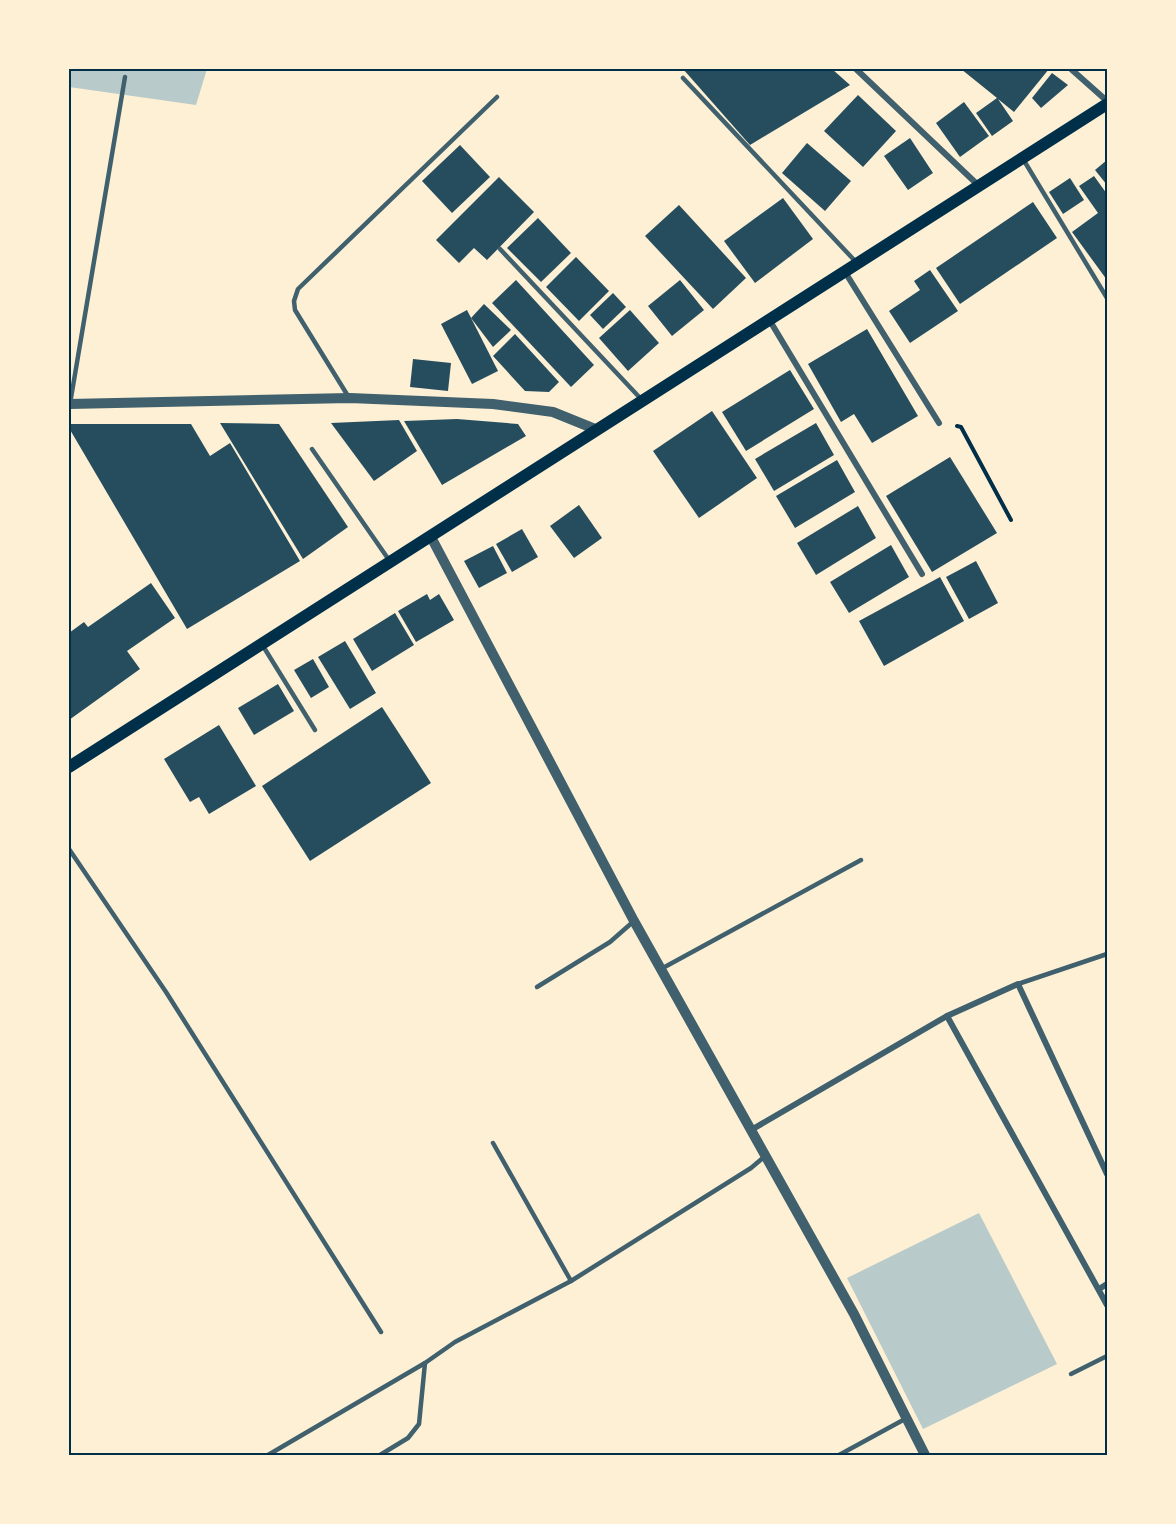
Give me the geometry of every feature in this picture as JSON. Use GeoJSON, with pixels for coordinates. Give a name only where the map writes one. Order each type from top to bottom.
{"type":"FeatureCollection","features":[{"type":"Feature","properties":{"kind":"main road"},"geometry":{"type":"LineString","coordinates":[[69,767],[431,537],[595,429],[770,321],[1023,159],[1107,102]]}},
{"type":"Feature","properties":{"kind":"street"},"geometry":{"type":"LineString","coordinates":[[856,69],[980,186]]}},
{"type":"Feature","properties":{"kind":"street"},"geometry":{"type":"LineString","coordinates":[[1071,69],[1107,102]]}},
{"type":"Feature","properties":{"kind":"street"},"geometry":{"type":"LineString","coordinates":[[845,271],[939,423]]}},
{"type":"Feature","properties":{"kind":"street"},"geometry":{"type":"LineString","coordinates":[[770,321],[922,574]]}},
{"type":"Feature","properties":{"kind":"street"},"geometry":{"type":"LineString","coordinates":[[70,404],[350,398],[493,404],[553,412],[595,429]]}},
{"type":"Feature","properties":{"kind":"street"},"geometry":{"type":"LineString","coordinates":[[431,537],[634,921],[854,1314],[925,1455]]}},
{"type":"Feature","properties":{"kind":"street"},"geometry":{"type":"LineString","coordinates":[[751,1130],[947,1016],[1018,984],[1107,1174]]}},
{"type":"Feature","properties":{"kind":"street"},"geometry":{"type":"LineString","coordinates":[[947,1016],[1040,1188],[1107,1305]]}},
{"type":"Feature","properties":{"kind":"street"},"geometry":{"type":"LineString","coordinates":[[1099,1289],[1107,1284]]}},
{"type":"Feature","properties":{"kind":"lane"},"geometry":{"type":"LineString","coordinates":[[70,404],[125,77]]}},
{"type":"Feature","properties":{"kind":"lane"},"geometry":{"type":"LineString","coordinates":[[683,78],[857,264]]}},
{"type":"Feature","properties":{"kind":"lane"},"geometry":{"type":"LineString","coordinates":[[350,398],[295,310],[294,301],[298,289],[497,97]]}},
{"type":"Feature","properties":{"kind":"lane"},"geometry":{"type":"LineString","coordinates":[[1023,159],[1107,298]]}},
{"type":"Feature","properties":{"kind":"lane"},"geometry":{"type":"LineString","coordinates":[[500,249],[642,400]]}},
{"type":"Feature","properties":{"kind":"lane"},"geometry":{"type":"LineString","coordinates":[[312,448],[390,563]]}},
{"type":"Feature","properties":{"kind":"lane"},"geometry":{"type":"LineString","coordinates":[[261,644],[315,730]]}},
{"type":"Feature","properties":{"kind":"lane"},"geometry":{"type":"LineString","coordinates":[[69,849],[166,992],[381,1332]]}},
{"type":"Feature","properties":{"kind":"lane"},"geometry":{"type":"LineString","coordinates":[[661,969],[861,860]]}},
{"type":"Feature","properties":{"kind":"lane"},"geometry":{"type":"LineString","coordinates":[[537,987],[610,942],[634,921]]}},
{"type":"Feature","properties":{"kind":"lane"},"geometry":{"type":"LineString","coordinates":[[1018,984],[1107,954]]}},
{"type":"Feature","properties":{"kind":"lane"},"geometry":{"type":"LineString","coordinates":[[493,1143],[571,1281]]}},
{"type":"Feature","properties":{"kind":"lane"},"geometry":{"type":"LineString","coordinates":[[268,1455],[425,1363],[455,1342],[571,1281],[751,1168],[765,1155]]}},
{"type":"Feature","properties":{"kind":"lane"},"geometry":{"type":"LineString","coordinates":[[1071,1374],[1107,1356]]}},
{"type":"Feature","properties":{"kind":"lane"},"geometry":{"type":"LineString","coordinates":[[380,1455],[408,1438],[419,1424],[425,1363]]}},
{"type":"Feature","properties":{"kind":"lane"},"geometry":{"type":"LineString","coordinates":[[839,1455],[907,1419]]}},
{"type":"Feature","properties":{"kind":"path"},"geometry":{"type":"LineString","coordinates":[[939,423],[961,427],[1011,520]]}},
{"type":"Feature","properties":{"kind":"shaded area"},"geometry":{"type":"Polygon","coordinates":[[[69,69],[207,69],[196,105],[69,87],[69,69]]]}},
{"type":"Feature","properties":{"kind":"shaded area"},"geometry":{"type":"Polygon","coordinates":[[[979,1213],[1057,1364],[923,1429],[847,1278],[979,1213]]]}},
{"type":"Feature","properties":{"kind":"building"},"geometry":{"type":"Polygon","coordinates":[[[683,69],[832,69],[850,85],[750,145],[683,69]]]}},
{"type":"Feature","properties":{"kind":"building"},"geometry":{"type":"Polygon","coordinates":[[[961,69],[1049,69],[1014,112],[998,99],[1013,121],[992,136],[976,113],[997,98],[961,69]]]}},
{"type":"Feature","properties":{"kind":"building"},"geometry":{"type":"Polygon","coordinates":[[[1052,73],[1068,85],[1041,108],[1032,98],[1052,73]]]}},
{"type":"Feature","properties":{"kind":"building"},"geometry":{"type":"Polygon","coordinates":[[[858,95],[896,131],[863,167],[824,131],[858,95]]]}},
{"type":"Feature","properties":{"kind":"building"},"geometry":{"type":"Polygon","coordinates":[[[964,102],[989,136],[960,157],[936,123],[964,102]]]}},
{"type":"Feature","properties":{"kind":"building"},"geometry":{"type":"Polygon","coordinates":[[[910,138],[933,173],[908,190],[884,156],[910,138]]]}},
{"type":"Feature","properties":{"kind":"building"},"geometry":{"type":"Polygon","coordinates":[[[807,143],[851,181],[825,211],[782,173],[807,143]]]}},
{"type":"Feature","properties":{"kind":"building"},"geometry":{"type":"Polygon","coordinates":[[[460,145],[490,177],[452,213],[422,181],[460,145]]]}},
{"type":"Feature","properties":{"kind":"building"},"geometry":{"type":"Polygon","coordinates":[[[1107,160],[1107,185],[1095,170],[1107,160]]]}},
{"type":"Feature","properties":{"kind":"building"},"geometry":{"type":"Polygon","coordinates":[[[1094,176],[1107,194],[1107,280],[1072,232],[1098,213],[1079,186],[1094,176]]]}},
{"type":"Feature","properties":{"kind":"building"},"geometry":{"type":"Polygon","coordinates":[[[499,177],[534,212],[487,260],[474,248],[459,263],[436,240],[499,177]]]}},
{"type":"Feature","properties":{"kind":"building"},"geometry":{"type":"Polygon","coordinates":[[[1070,178],[1084,200],[1063,214],[1049,192],[1070,178]]]}},
{"type":"Feature","properties":{"kind":"building"},"geometry":{"type":"Polygon","coordinates":[[[783,198],[813,239],[755,283],[724,241],[783,198]]]}},
{"type":"Feature","properties":{"kind":"building"},"geometry":{"type":"Polygon","coordinates":[[[1033,202],[1057,238],[960,304],[936,268],[1033,202]]]}},
{"type":"Feature","properties":{"kind":"building"},"geometry":{"type":"Polygon","coordinates":[[[679,205],[746,278],[713,309],[645,236],[679,205]]]}},
{"type":"Feature","properties":{"kind":"building"},"geometry":{"type":"Polygon","coordinates":[[[538,218],[571,253],[541,282],[507,248],[538,218]]]}},
{"type":"Feature","properties":{"kind":"building"},"geometry":{"type":"Polygon","coordinates":[[[576,257],[609,291],[579,321],[546,287],[576,257]]]}},
{"type":"Feature","properties":{"kind":"building"},"geometry":{"type":"Polygon","coordinates":[[[930,270],[958,311],[910,343],[889,311],[920,290],[914,281],[930,270]]]}},
{"type":"Feature","properties":{"kind":"building"},"geometry":{"type":"Polygon","coordinates":[[[516,280],[594,365],[571,387],[492,303],[516,280]]]}},
{"type":"Feature","properties":{"kind":"building"},"geometry":{"type":"Polygon","coordinates":[[[680,280],[704,310],[672,336],[648,306],[680,280]]]}},
{"type":"Feature","properties":{"kind":"building"},"geometry":{"type":"Polygon","coordinates":[[[613,293],[626,307],[603,329],[590,315],[613,293]]]}},
{"type":"Feature","properties":{"kind":"building"},"geometry":{"type":"Polygon","coordinates":[[[484,304],[511,330],[493,347],[471,318],[484,304]]]}},
{"type":"Feature","properties":{"kind":"building"},"geometry":{"type":"Polygon","coordinates":[[[467,310],[498,371],[472,384],[441,324],[467,310]]]}},
{"type":"Feature","properties":{"kind":"building"},"geometry":{"type":"Polygon","coordinates":[[[630,310],[659,343],[628,371],[599,338],[630,310]]]}},
{"type":"Feature","properties":{"kind":"building"},"geometry":{"type":"Polygon","coordinates":[[[867,329],[918,416],[872,443],[854,414],[841,422],[808,364],[867,329]]]}},
{"type":"Feature","properties":{"kind":"building"},"geometry":{"type":"Polygon","coordinates":[[[515,334],[559,382],[549,392],[525,391],[493,356],[515,334]]]}},
{"type":"Feature","properties":{"kind":"building"},"geometry":{"type":"Polygon","coordinates":[[[413,359],[451,363],[448,391],[410,387],[413,359]]]}},
{"type":"Feature","properties":{"kind":"building"},"geometry":{"type":"Polygon","coordinates":[[[790,370],[814,409],[746,451],[722,412],[790,370]]]}},
{"type":"Feature","properties":{"kind":"building"},"geometry":{"type":"Polygon","coordinates":[[[712,411],[757,478],[699,518],[653,451],[712,411]]]}},
{"type":"Feature","properties":{"kind":"building"},"geometry":{"type":"Polygon","coordinates":[[[457,419],[518,424],[526,436],[442,485],[404,421],[457,419]]]}},
{"type":"Feature","properties":{"kind":"building"},"geometry":{"type":"Polygon","coordinates":[[[399,420],[417,451],[374,481],[331,423],[399,420]]]}},
{"type":"Feature","properties":{"kind":"building"},"geometry":{"type":"Polygon","coordinates":[[[220,423],[279,424],[348,527],[303,559],[220,423]]]}},
{"type":"Feature","properties":{"kind":"building"},"geometry":{"type":"Polygon","coordinates":[[[816,423],[834,455],[774,491],[755,459],[816,423]]]}},
{"type":"Feature","properties":{"kind":"building"},"geometry":{"type":"Polygon","coordinates":[[[69,424],[191,424],[210,456],[230,443],[300,561],[187,629],[69,428],[69,424]]]}},
{"type":"Feature","properties":{"kind":"building"},"geometry":{"type":"Polygon","coordinates":[[[950,457],[997,533],[932,572],[886,496],[950,457]]]}},
{"type":"Feature","properties":{"kind":"building"},"geometry":{"type":"Polygon","coordinates":[[[837,460],[855,492],[795,528],[776,496],[837,460]]]}},
{"type":"Feature","properties":{"kind":"building"},"geometry":{"type":"Polygon","coordinates":[[[579,505],[602,538],[574,558],[550,526],[579,505]]]}},
{"type":"Feature","properties":{"kind":"building"},"geometry":{"type":"Polygon","coordinates":[[[858,506],[876,538],[816,575],[797,543],[858,506]]]}},
{"type":"Feature","properties":{"kind":"building"},"geometry":{"type":"Polygon","coordinates":[[[522,529],[538,557],[512,572],[496,544],[522,529]]]}},
{"type":"Feature","properties":{"kind":"building"},"geometry":{"type":"Polygon","coordinates":[[[891,545],[909,577],[849,613],[830,582],[891,545]]]}},
{"type":"Feature","properties":{"kind":"building"},"geometry":{"type":"Polygon","coordinates":[[[493,546],[507,573],[479,588],[464,561],[493,546]]]}},
{"type":"Feature","properties":{"kind":"building"},"geometry":{"type":"Polygon","coordinates":[[[976,561],[998,603],[969,619],[946,577],[976,561]]]}},
{"type":"Feature","properties":{"kind":"building"},"geometry":{"type":"Polygon","coordinates":[[[940,577],[964,621],[884,666],[859,621],[940,577]]]}},
{"type":"Feature","properties":{"kind":"building"},"geometry":{"type":"Polygon","coordinates":[[[151,583],[175,618],[127,651],[140,669],[69,720],[69,633],[84,622],[88,627],[151,583]]]}},
{"type":"Feature","properties":{"kind":"building"},"geometry":{"type":"Polygon","coordinates":[[[427,594],[430,600],[439,594],[454,620],[416,642],[398,611],[427,594]]]}},
{"type":"Feature","properties":{"kind":"building"},"geometry":{"type":"Polygon","coordinates":[[[395,613],[414,645],[372,671],[353,639],[395,613]]]}},
{"type":"Feature","properties":{"kind":"building"},"geometry":{"type":"Polygon","coordinates":[[[345,641],[376,693],[350,709],[318,657],[345,641]]]}},
{"type":"Feature","properties":{"kind":"building"},"geometry":{"type":"Polygon","coordinates":[[[313,659],[329,687],[311,698],[294,670],[313,659]]]}},
{"type":"Feature","properties":{"kind":"building"},"geometry":{"type":"Polygon","coordinates":[[[278,684],[294,711],[254,735],[238,708],[278,684]]]}},
{"type":"Feature","properties":{"kind":"building"},"geometry":{"type":"Polygon","coordinates":[[[382,707],[431,783],[310,861],[262,786],[382,707]]]}},
{"type":"Feature","properties":{"kind":"building"},"geometry":{"type":"Polygon","coordinates":[[[219,725],[256,786],[209,814],[199,797],[190,802],[164,759],[219,725]]]}}]}
